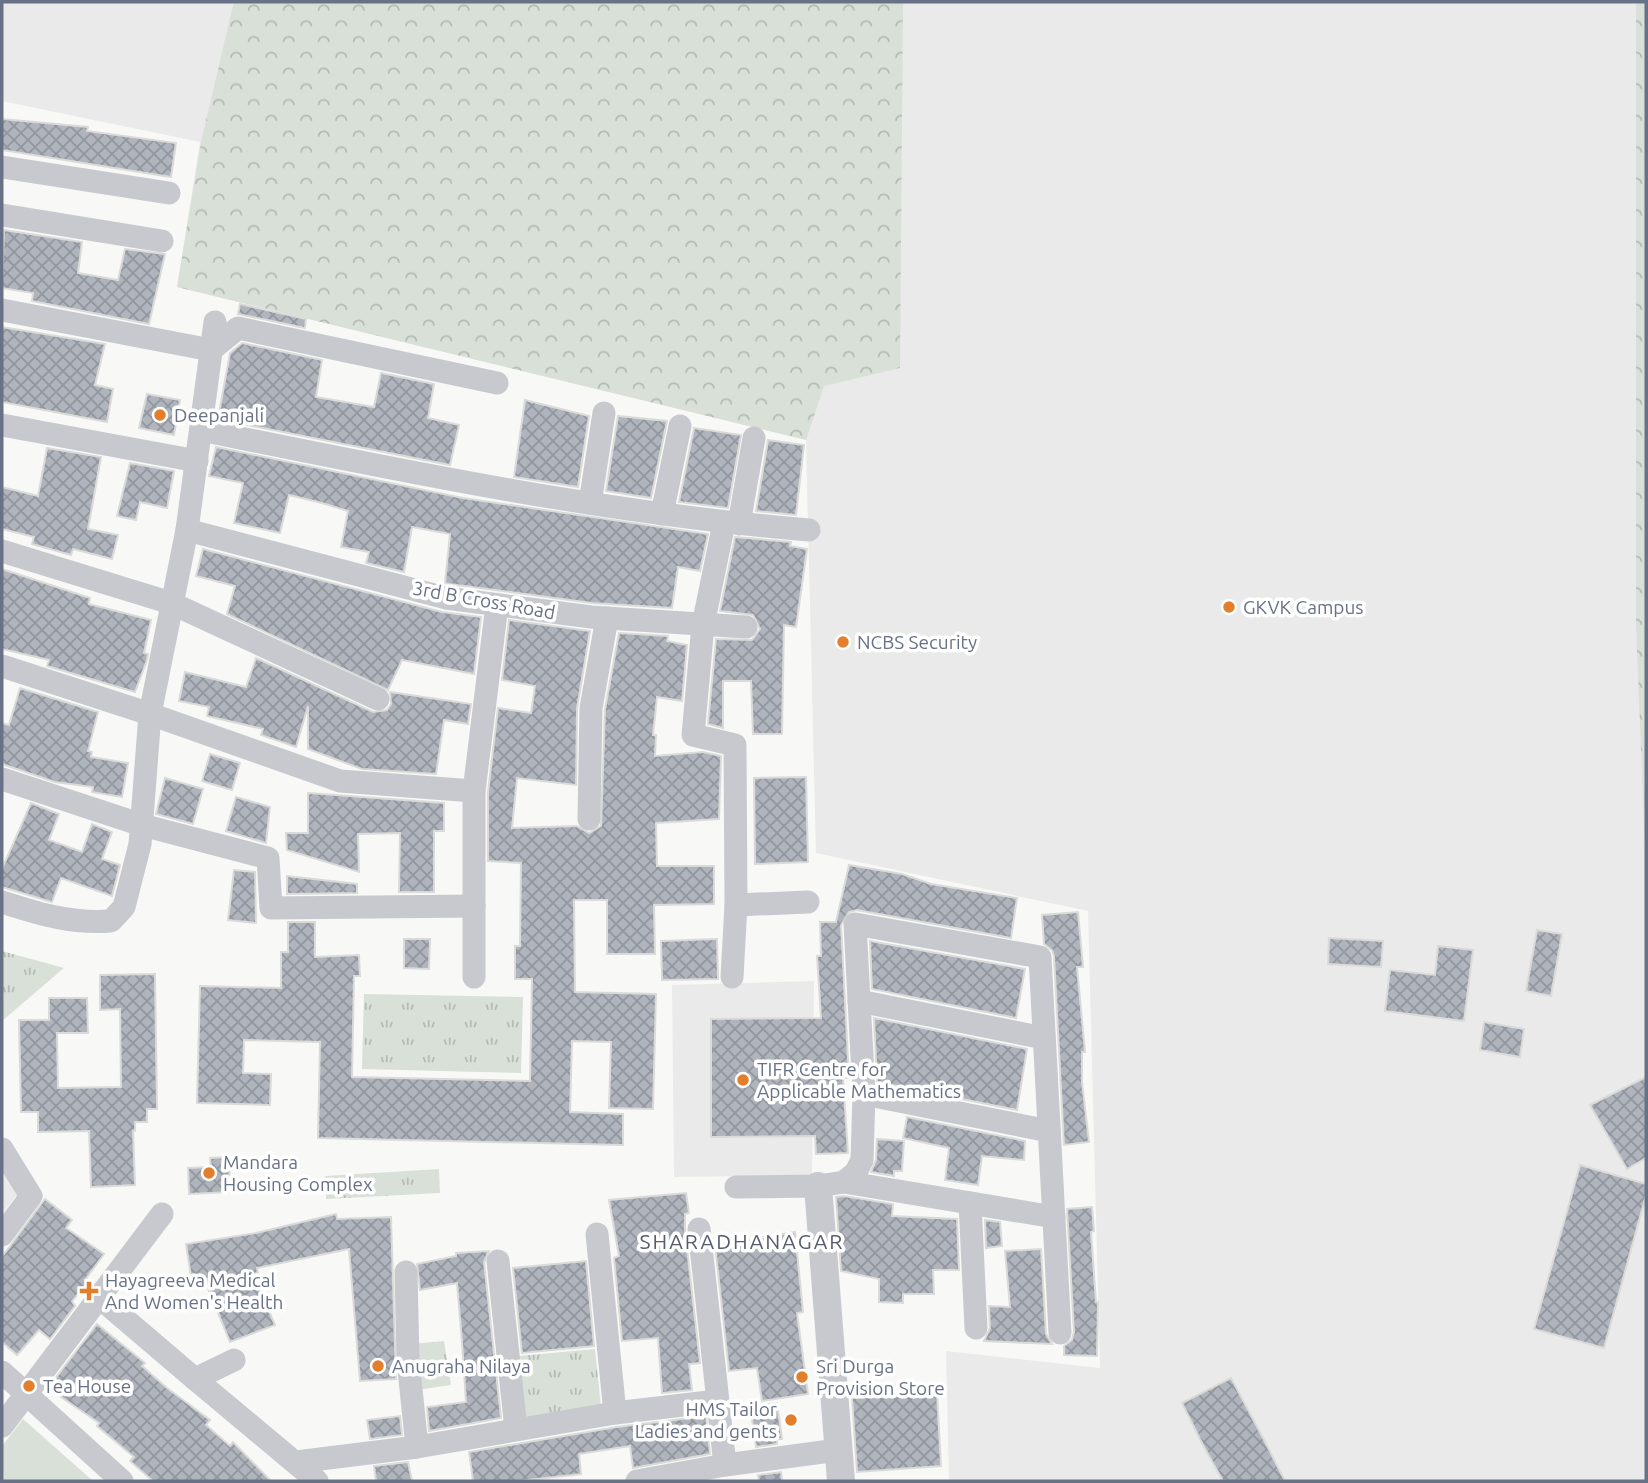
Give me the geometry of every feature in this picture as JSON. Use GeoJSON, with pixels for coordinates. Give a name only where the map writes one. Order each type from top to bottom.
{"type":"FeatureCollection","features":[{"type":"Feature","properties":{"kind":"street"},"geometry":{"type":"LineString","coordinates":[[2,167],[169,193]]}},
{"type":"Feature","properties":{"kind":"street"},"geometry":{"type":"LineString","coordinates":[[2,215],[162,241]]}},
{"type":"Feature","properties":{"kind":"street"},"geometry":{"type":"LineString","coordinates":[[2,310],[211,350]]}},
{"type":"Feature","properties":{"kind":"street"},"geometry":{"type":"LineString","coordinates":[[2,902],[55,919],[111,921],[124,907],[142,825],[150,714],[187,530],[215,322]]}},
{"type":"Feature","properties":{"kind":"street"},"geometry":{"type":"LineString","coordinates":[[211,350],[238,328],[497,383]]}},
{"type":"Feature","properties":{"kind":"street"},"geometry":{"type":"LineString","coordinates":[[590,503],[604,413]]}},
{"type":"Feature","properties":{"kind":"street"},"geometry":{"type":"LineString","coordinates":[[2,425],[197,461]]}},
{"type":"Feature","properties":{"kind":"street"},"geometry":{"type":"LineString","coordinates":[[662,513],[680,426]]}},
{"type":"Feature","properties":{"kind":"street"},"geometry":{"type":"LineString","coordinates":[[201,430],[470,485],[731,523],[809,530]]}},
{"type":"Feature","properties":{"kind":"street"},"geometry":{"type":"LineString","coordinates":[[732,977],[736,905],[735,745],[693,735],[704,625],[754,438]]}},
{"type":"Feature","properties":{"kind":"street","name":"3rd B Cross Road"},"geometry":{"type":"LineString","coordinates":[[187,530],[446,598],[607,618],[746,628]]}},
{"type":"Feature","properties":{"kind":"street"},"geometry":{"type":"LineString","coordinates":[[2,551],[171,603],[377,699]]}},
{"type":"Feature","properties":{"kind":"street"},"geometry":{"type":"LineString","coordinates":[[474,977],[474,791],[496,605]]}},
{"type":"Feature","properties":{"kind":"street"},"geometry":{"type":"LineString","coordinates":[[589,819],[591,708],[607,618]]}},
{"type":"Feature","properties":{"kind":"street"},"geometry":{"type":"LineString","coordinates":[[2,666],[150,714],[340,781],[474,791]]}},
{"type":"Feature","properties":{"kind":"street"},"geometry":{"type":"LineString","coordinates":[[2,779],[142,825],[268,858],[271,908],[474,906]]}},
{"type":"Feature","properties":{"kind":"street"},"geometry":{"type":"LineString","coordinates":[[736,905],[808,902]]}},
{"type":"Feature","properties":{"kind":"street"},"geometry":{"type":"LineString","coordinates":[[831,1184],[856,1172],[862,1160],[863,1094],[855,924],[1040,957],[1060,1333]]}},
{"type":"Feature","properties":{"kind":"street"},"geometry":{"type":"LineString","coordinates":[[859,1001],[1044,1038]]}},
{"type":"Feature","properties":{"kind":"street"},"geometry":{"type":"LineString","coordinates":[[863,1094],[1049,1131]]}},
{"type":"Feature","properties":{"kind":"street"},"geometry":{"type":"LineString","coordinates":[[2,1149],[31,1196],[2,1234]]}},
{"type":"Feature","properties":{"kind":"street"},"geometry":{"type":"LineString","coordinates":[[831,1184],[841,1481]]}},
{"type":"Feature","properties":{"kind":"street"},"geometry":{"type":"LineString","coordinates":[[736,1187],[831,1184],[1054,1217]]}},
{"type":"Feature","properties":{"kind":"street"},"geometry":{"type":"LineString","coordinates":[[970,1203],[976,1328]]}},
{"type":"Feature","properties":{"kind":"street"},"geometry":{"type":"LineString","coordinates":[[2,1426],[162,1214]]}},
{"type":"Feature","properties":{"kind":"street"},"geometry":{"type":"LineString","coordinates":[[699,1229],[725,1465]]}},
{"type":"Feature","properties":{"kind":"street"},"geometry":{"type":"LineString","coordinates":[[597,1234],[615,1413]]}},
{"type":"Feature","properties":{"kind":"street"},"geometry":{"type":"LineString","coordinates":[[498,1261],[516,1429]]}},
{"type":"Feature","properties":{"kind":"street"},"geometry":{"type":"LineString","coordinates":[[406,1272],[408,1360],[417,1447]]}},
{"type":"Feature","properties":{"kind":"street"},"geometry":{"type":"LineString","coordinates":[[100,1298],[317,1481]]}},
{"type":"Feature","properties":{"kind":"street"},"geometry":{"type":"LineString","coordinates":[[195,1379],[234,1360]]}},
{"type":"Feature","properties":{"kind":"street"},"geometry":{"type":"LineString","coordinates":[[2,1372],[122,1481]]}},
{"type":"Feature","properties":{"kind":"street"},"geometry":{"type":"LineString","coordinates":[[296,1462],[417,1447],[615,1413],[717,1401]]}},
{"type":"Feature","properties":{"kind":"street"},"geometry":{"type":"LineString","coordinates":[[637,1481],[725,1465],[838,1450]]}},
{"type":"Feature","properties":{"kind":"shaded area","name":"GKVK Campus"},"geometry":{"type":"Polygon","coordinates":[[[2,2],[1646,2],[1646,1481],[949,1481],[946,1351],[1100,1368],[1088,911],[816,853],[806,440],[177,287],[200,142],[2,101],[2,2]]]}},
{"type":"Feature","properties":{"kind":"shaded area","name":"TIFR Centre for Applicable Mathematics"},"geometry":{"type":"Polygon","coordinates":[[[814,981],[812,1175],[674,1177],[672,985],[814,981]]]}},
{"type":"Feature","properties":{"kind":"shaded area"},"geometry":{"type":"Polygon","coordinates":[[[2,1166],[18,1193],[2,1214],[2,1166]]]}},
{"type":"Feature","properties":{"kind":"green space"},"geometry":{"type":"Polygon","coordinates":[[[234,2],[903,2],[900,368],[824,386],[806,440],[177,287],[201,142],[234,2]]]}},
{"type":"Feature","properties":{"kind":"green space"},"geometry":{"type":"Polygon","coordinates":[[[1636,2],[1646,2],[1646,872],[1636,626],[1636,2]]]}},
{"type":"Feature","properties":{"kind":"green space"},"geometry":{"type":"Polygon","coordinates":[[[2,951],[64,968],[2,1021],[2,951]]]}},
{"type":"Feature","properties":{"kind":"green space"},"geometry":{"type":"Polygon","coordinates":[[[364,994],[523,997],[521,1073],[362,1069],[364,994]]]}},
{"type":"Feature","properties":{"kind":"green space"},"geometry":{"type":"Polygon","coordinates":[[[439,1169],[440,1193],[326,1199],[325,1176],[439,1169]]]}},
{"type":"Feature","properties":{"kind":"green space"},"geometry":{"type":"Polygon","coordinates":[[[444,1341],[451,1385],[417,1390],[411,1344],[444,1341]]]}},
{"type":"Feature","properties":{"kind":"green space"},"geometry":{"type":"Polygon","coordinates":[[[595,1349],[601,1407],[525,1421],[519,1356],[595,1349]]]}},
{"type":"Feature","properties":{"kind":"green space"},"geometry":{"type":"Polygon","coordinates":[[[23,1419],[93,1481],[2,1481],[2,1446],[23,1419]]]}},
{"type":"Feature","properties":{"kind":"building"},"geometry":{"type":"Polygon","coordinates":[[[2,119],[88,127],[87,131],[176,143],[171,177],[2,150],[2,119]]]}},
{"type":"Feature","properties":{"kind":"building"},"geometry":{"type":"Polygon","coordinates":[[[4,230],[82,242],[78,273],[118,280],[125,249],[165,254],[149,324],[32,301],[33,293],[2,288],[4,230]]]}},
{"type":"Feature","properties":{"kind":"building"},"geometry":{"type":"Polygon","coordinates":[[[240,304],[306,319],[305,328],[238,314],[240,304]]]}},
{"type":"Feature","properties":{"kind":"building"},"geometry":{"type":"Polygon","coordinates":[[[2,327],[105,344],[95,385],[113,389],[107,422],[2,402],[2,327]]]}},
{"type":"Feature","properties":{"kind":"building"},"geometry":{"type":"Polygon","coordinates":[[[242,343],[322,360],[316,397],[374,407],[381,373],[434,384],[428,418],[459,425],[450,465],[222,420],[223,413],[219,413],[230,353],[242,343]]]}},
{"type":"Feature","properties":{"kind":"building","name":"Deepanjali"},"geometry":{"type":"Polygon","coordinates":[[[147,394],[180,400],[174,435],[139,428],[147,394]]]}},
{"type":"Feature","properties":{"kind":"building"},"geometry":{"type":"Polygon","coordinates":[[[525,400],[589,416],[578,487],[514,477],[525,400]]]}},
{"type":"Feature","properties":{"kind":"building"},"geometry":{"type":"Polygon","coordinates":[[[618,416],[667,421],[651,498],[606,491],[618,416]]]}},
{"type":"Feature","properties":{"kind":"building"},"geometry":{"type":"Polygon","coordinates":[[[694,428],[741,435],[728,508],[679,502],[694,428]]]}},
{"type":"Feature","properties":{"kind":"building"},"geometry":{"type":"Polygon","coordinates":[[[768,440],[804,445],[796,515],[756,511],[768,440]]]}},
{"type":"Feature","properties":{"kind":"building"},"geometry":{"type":"Polygon","coordinates":[[[216,447],[463,498],[708,534],[700,571],[678,567],[672,608],[592,603],[449,584],[445,583],[450,534],[412,527],[404,572],[366,563],[369,552],[341,547],[348,511],[322,503],[289,495],[280,533],[234,523],[243,483],[209,476],[216,447]]]}},
{"type":"Feature","properties":{"kind":"building"},"geometry":{"type":"Polygon","coordinates":[[[47,448],[101,457],[88,529],[118,535],[112,559],[73,549],[71,555],[32,544],[34,537],[2,529],[2,487],[38,496],[47,448]]]}},
{"type":"Feature","properties":{"kind":"building"},"geometry":{"type":"Polygon","coordinates":[[[130,463],[174,471],[167,508],[140,502],[136,520],[117,516],[130,463]]]}},
{"type":"Feature","properties":{"kind":"building"},"geometry":{"type":"Polygon","coordinates":[[[735,537],[791,542],[790,546],[807,549],[796,627],[784,625],[782,734],[753,734],[751,681],[723,681],[723,728],[708,724],[716,639],[752,640],[760,629],[753,615],[720,611],[735,537]]]}},
{"type":"Feature","properties":{"kind":"building"},"geometry":{"type":"Polygon","coordinates":[[[203,549],[442,612],[481,617],[474,674],[402,660],[388,690],[227,614],[235,586],[196,576],[203,549]]]}},
{"type":"Feature","properties":{"kind":"building"},"geometry":{"type":"Polygon","coordinates":[[[2,569],[90,598],[89,604],[151,620],[144,653],[148,654],[147,660],[135,692],[47,666],[49,660],[2,649],[2,569]]]}},
{"type":"Feature","properties":{"kind":"building"},"geometry":{"type":"Polygon","coordinates":[[[509,620],[590,631],[577,708],[576,785],[517,778],[512,828],[577,826],[589,833],[601,826],[605,709],[619,633],[668,636],[667,641],[687,645],[682,701],[657,697],[653,735],[656,735],[655,756],[703,752],[721,756],[719,819],[656,823],[657,866],[714,866],[714,904],[654,905],[655,954],[607,954],[607,900],[574,900],[575,992],[656,994],[653,1109],[609,1108],[611,1042],[572,1041],[570,1112],[623,1114],[623,1145],[318,1138],[320,1042],[244,1040],[243,1073],[271,1074],[270,1105],[197,1103],[200,986],[281,988],[281,952],[288,952],[288,922],[315,922],[315,957],[359,955],[360,976],[354,976],[352,1077],[530,1081],[532,979],[515,979],[515,946],[520,946],[521,863],[488,861],[488,792],[498,708],[531,713],[535,686],[502,680],[509,620]]]}},
{"type":"Feature","properties":{"kind":"building"},"geometry":{"type":"Polygon","coordinates":[[[256,658],[373,712],[387,710],[391,704],[390,692],[471,704],[468,724],[444,720],[436,774],[362,769],[308,749],[308,706],[296,747],[261,735],[263,729],[207,716],[209,707],[179,701],[185,672],[246,687],[256,658]]]}},
{"type":"Feature","properties":{"kind":"building"},"geometry":{"type":"Polygon","coordinates":[[[20,688],[98,712],[88,751],[92,752],[91,757],[128,763],[122,797],[92,792],[93,787],[55,782],[2,764],[2,723],[9,725],[20,688]]]}},
{"type":"Feature","properties":{"kind":"building"},"geometry":{"type":"Polygon","coordinates":[[[210,754],[240,763],[232,790],[202,781],[210,754]]]}},
{"type":"Feature","properties":{"kind":"building"},"geometry":{"type":"Polygon","coordinates":[[[806,777],[808,862],[755,864],[754,778],[806,777]]]}},
{"type":"Feature","properties":{"kind":"building"},"geometry":{"type":"Polygon","coordinates":[[[165,778],[203,789],[193,824],[156,814],[165,778]]]}},
{"type":"Feature","properties":{"kind":"building"},"geometry":{"type":"Polygon","coordinates":[[[308,793],[444,803],[444,831],[434,831],[434,892],[399,892],[400,833],[358,834],[359,872],[287,850],[286,833],[308,833],[308,793]]]}},
{"type":"Feature","properties":{"kind":"building"},"geometry":{"type":"Polygon","coordinates":[[[236,797],[270,807],[266,843],[226,831],[236,797]]]}},
{"type":"Feature","properties":{"kind":"building"},"geometry":{"type":"Polygon","coordinates":[[[31,803],[59,814],[49,840],[82,852],[92,824],[112,832],[102,859],[120,865],[112,896],[61,878],[52,902],[2,887],[2,869],[31,803]]]}},
{"type":"Feature","properties":{"kind":"building"},"geometry":{"type":"Polygon","coordinates":[[[849,865],[902,874],[931,884],[1017,898],[1011,938],[857,910],[849,912],[841,925],[849,1078],[843,1078],[848,1153],[816,1154],[815,1136],[711,1137],[711,1019],[821,1018],[817,956],[821,956],[820,922],[836,922],[849,865]]]}},
{"type":"Feature","properties":{"kind":"building"},"geometry":{"type":"Polygon","coordinates":[[[234,870],[255,872],[256,923],[228,920],[234,870]]]}},
{"type":"Feature","properties":{"kind":"building"},"geometry":{"type":"Polygon","coordinates":[[[287,876],[357,884],[357,893],[287,894],[287,876]]]}},
{"type":"Feature","properties":{"kind":"building"},"geometry":{"type":"Polygon","coordinates":[[[1078,912],[1083,967],[1077,967],[1085,1052],[1082,1052],[1082,1082],[1089,1142],[1064,1145],[1054,956],[1052,950],[1044,944],[1042,915],[1078,912]]]}},
{"type":"Feature","properties":{"kind":"building"},"geometry":{"type":"Polygon","coordinates":[[[1537,930],[1562,934],[1551,996],[1526,991],[1537,930]]]}},
{"type":"Feature","properties":{"kind":"building"},"geometry":{"type":"Polygon","coordinates":[[[1329,938],[1383,941],[1381,967],[1328,964],[1329,938]]]}},
{"type":"Feature","properties":{"kind":"building"},"geometry":{"type":"Polygon","coordinates":[[[404,939],[430,939],[429,969],[404,968],[404,939]]]}},
{"type":"Feature","properties":{"kind":"building"},"geometry":{"type":"Polygon","coordinates":[[[717,939],[718,979],[662,980],[661,941],[717,939]]]}},
{"type":"Feature","properties":{"kind":"building"},"geometry":{"type":"Polygon","coordinates":[[[870,941],[1025,969],[1016,1018],[872,989],[870,941]]]}},
{"type":"Feature","properties":{"kind":"building"},"geometry":{"type":"Polygon","coordinates":[[[1438,946],[1473,950],[1464,1021],[1385,1011],[1390,970],[1435,975],[1438,946]]]}},
{"type":"Feature","properties":{"kind":"building"},"geometry":{"type":"Polygon","coordinates":[[[155,974],[157,1109],[147,1109],[147,1122],[135,1122],[135,1185],[91,1187],[89,1131],[38,1132],[38,1112],[21,1112],[19,1020],[49,1020],[49,998],[87,998],[88,1033],[57,1033],[58,1088],[121,1087],[120,1009],[100,1010],[100,975],[155,974]]]}},
{"type":"Feature","properties":{"kind":"building"},"geometry":{"type":"Polygon","coordinates":[[[874,1018],[1027,1049],[1017,1110],[877,1082],[874,1018]]]}},
{"type":"Feature","properties":{"kind":"building"},"geometry":{"type":"Polygon","coordinates":[[[1484,1022],[1524,1029],[1520,1057],[1480,1050],[1484,1022]]]}},
{"type":"Feature","properties":{"kind":"building"},"geometry":{"type":"Polygon","coordinates":[[[1646,1077],[1646,1158],[1627,1169],[1590,1105],[1646,1077]]]}},
{"type":"Feature","properties":{"kind":"building"},"geometry":{"type":"Polygon","coordinates":[[[907,1117],[1025,1141],[1024,1160],[982,1156],[978,1185],[945,1180],[949,1148],[903,1138],[907,1117]]]}},
{"type":"Feature","properties":{"kind":"building"},"geometry":{"type":"Polygon","coordinates":[[[877,1139],[904,1141],[902,1171],[894,1171],[894,1176],[871,1172],[876,1160],[877,1139]]]}},
{"type":"Feature","properties":{"kind":"building","name":"Mandara Housing Complex"},"geometry":{"type":"Polygon","coordinates":[[[229,1157],[230,1192],[189,1194],[188,1168],[211,1167],[210,1158],[229,1157]]]}},
{"type":"Feature","properties":{"kind":"building"},"geometry":{"type":"Polygon","coordinates":[[[1580,1165],[1646,1184],[1646,1195],[1604,1348],[1534,1329],[1580,1165]]]}},
{"type":"Feature","properties":{"kind":"building"},"geometry":{"type":"Polygon","coordinates":[[[686,1193],[689,1213],[685,1214],[685,1231],[700,1363],[689,1364],[692,1390],[662,1393],[658,1338],[622,1341],[614,1258],[619,1256],[609,1200],[686,1193]]]}},
{"type":"Feature","properties":{"kind":"building"},"geometry":{"type":"Polygon","coordinates":[[[836,1197],[893,1204],[892,1216],[957,1219],[959,1270],[933,1270],[934,1294],[903,1294],[903,1303],[879,1302],[879,1279],[841,1271],[836,1197]]]}},
{"type":"Feature","properties":{"kind":"building"},"geometry":{"type":"Polygon","coordinates":[[[45,1199],[72,1220],[66,1228],[104,1254],[85,1280],[88,1282],[72,1301],[75,1306],[50,1339],[39,1330],[17,1355],[2,1342],[2,1257],[45,1199]]]}},
{"type":"Feature","properties":{"kind":"building"},"geometry":{"type":"Polygon","coordinates":[[[1092,1207],[1094,1231],[1091,1232],[1098,1302],[1097,1356],[1064,1355],[1064,1346],[1072,1340],[1074,1332],[1067,1209],[1092,1207]]]}},
{"type":"Feature","properties":{"kind":"building"},"geometry":{"type":"Polygon","coordinates":[[[336,1214],[337,1219],[391,1217],[396,1379],[360,1381],[349,1249],[257,1268],[258,1273],[253,1274],[275,1325],[230,1342],[205,1281],[192,1283],[186,1244],[256,1233],[336,1214]]]}},
{"type":"Feature","properties":{"kind":"building"},"geometry":{"type":"Polygon","coordinates":[[[985,1220],[1000,1222],[1002,1246],[986,1248],[985,1220]]]}},
{"type":"Feature","properties":{"kind":"building"},"geometry":{"type":"Polygon","coordinates":[[[795,1232],[803,1312],[797,1313],[808,1394],[762,1401],[757,1368],[729,1371],[715,1245],[795,1232]]]}},
{"type":"Feature","properties":{"kind":"building"},"geometry":{"type":"Polygon","coordinates":[[[1041,1249],[1046,1334],[1052,1344],[984,1341],[990,1328],[989,1306],[1010,1307],[1005,1251],[1041,1249]]]}},
{"type":"Feature","properties":{"kind":"building"},"geometry":{"type":"Polygon","coordinates":[[[489,1251],[484,1262],[501,1418],[429,1431],[427,1407],[466,1402],[462,1342],[457,1283],[420,1290],[417,1264],[456,1256],[456,1253],[489,1251]]]}},
{"type":"Feature","properties":{"kind":"building"},"geometry":{"type":"Polygon","coordinates":[[[586,1261],[594,1346],[522,1353],[513,1268],[586,1261]]]}},
{"type":"Feature","properties":{"kind":"building"},"geometry":{"type":"Polygon","coordinates":[[[97,1324],[145,1363],[142,1366],[167,1388],[210,1420],[206,1425],[230,1446],[233,1442],[271,1481],[153,1481],[130,1461],[134,1457],[97,1426],[99,1423],[48,1388],[97,1324]]]}},
{"type":"Feature","properties":{"kind":"building"},"geometry":{"type":"Polygon","coordinates":[[[1231,1378],[1285,1481],[1223,1481],[1203,1445],[1182,1403],[1231,1378]]]}},
{"type":"Feature","properties":{"kind":"building"},"geometry":{"type":"Polygon","coordinates":[[[937,1393],[941,1466],[857,1472],[852,1398],[937,1393]]]}},
{"type":"Feature","properties":{"kind":"building"},"geometry":{"type":"Polygon","coordinates":[[[777,1403],[782,1439],[777,1439],[777,1444],[756,1447],[750,1406],[777,1403]]]}},
{"type":"Feature","properties":{"kind":"building"},"geometry":{"type":"Polygon","coordinates":[[[400,1416],[402,1435],[370,1439],[367,1420],[400,1416]]]}},
{"type":"Feature","properties":{"kind":"building"},"geometry":{"type":"Polygon","coordinates":[[[706,1416],[710,1454],[633,1468],[630,1446],[579,1454],[581,1474],[519,1481],[473,1481],[469,1452],[617,1427],[706,1416]]]}},
{"type":"Feature","properties":{"kind":"building"},"geometry":{"type":"Polygon","coordinates":[[[408,1462],[412,1481],[376,1481],[374,1466],[408,1462]]]}},
{"type":"Feature","properties":{"kind":"building"},"geometry":{"type":"Polygon","coordinates":[[[781,1472],[782,1481],[759,1481],[758,1475],[781,1472]]]}},
{"type":"Feature","properties":{"kind":"place","name":"Deepanjali"},"geometry":{"type":"Point","coordinates":[160,415]}},
{"type":"Feature","properties":{"kind":"place","name":"GKVK Campus"},"geometry":{"type":"Point","coordinates":[1229,607]}},
{"type":"Feature","properties":{"kind":"place","name":"NCBS Security"},"geometry":{"type":"Point","coordinates":[843,642]}},
{"type":"Feature","properties":{"kind":"place","name":"TIFR Centre for Applicable Mathematics"},"geometry":{"type":"Point","coordinates":[743,1080]}},
{"type":"Feature","properties":{"kind":"place","name":"Mandara Housing Complex"},"geometry":{"type":"Point","coordinates":[209,1173]}},
{"type":"Feature","properties":{"kind":"place","name":"Hayagreeva Medical And Women's Health"},"geometry":{"type":"Point","coordinates":[89,1291]}},
{"type":"Feature","properties":{"kind":"place","name":"Anugraha Nilaya"},"geometry":{"type":"Point","coordinates":[378,1366]}},
{"type":"Feature","properties":{"kind":"place","name":"Sri Durga Provision Store"},"geometry":{"type":"Point","coordinates":[802,1377]}},
{"type":"Feature","properties":{"kind":"place","name":"Tea House"},"geometry":{"type":"Point","coordinates":[29,1386]}},
{"type":"Feature","properties":{"kind":"place","name":"HMS Tailor Ladies and gents"},"geometry":{"type":"Point","coordinates":[791,1420]}},
{"type":"Feature","properties":{"kind":"district","name":"SHARADHANAGAR"},"geometry":{"type":"Point","coordinates":[742,1242]}}]}
